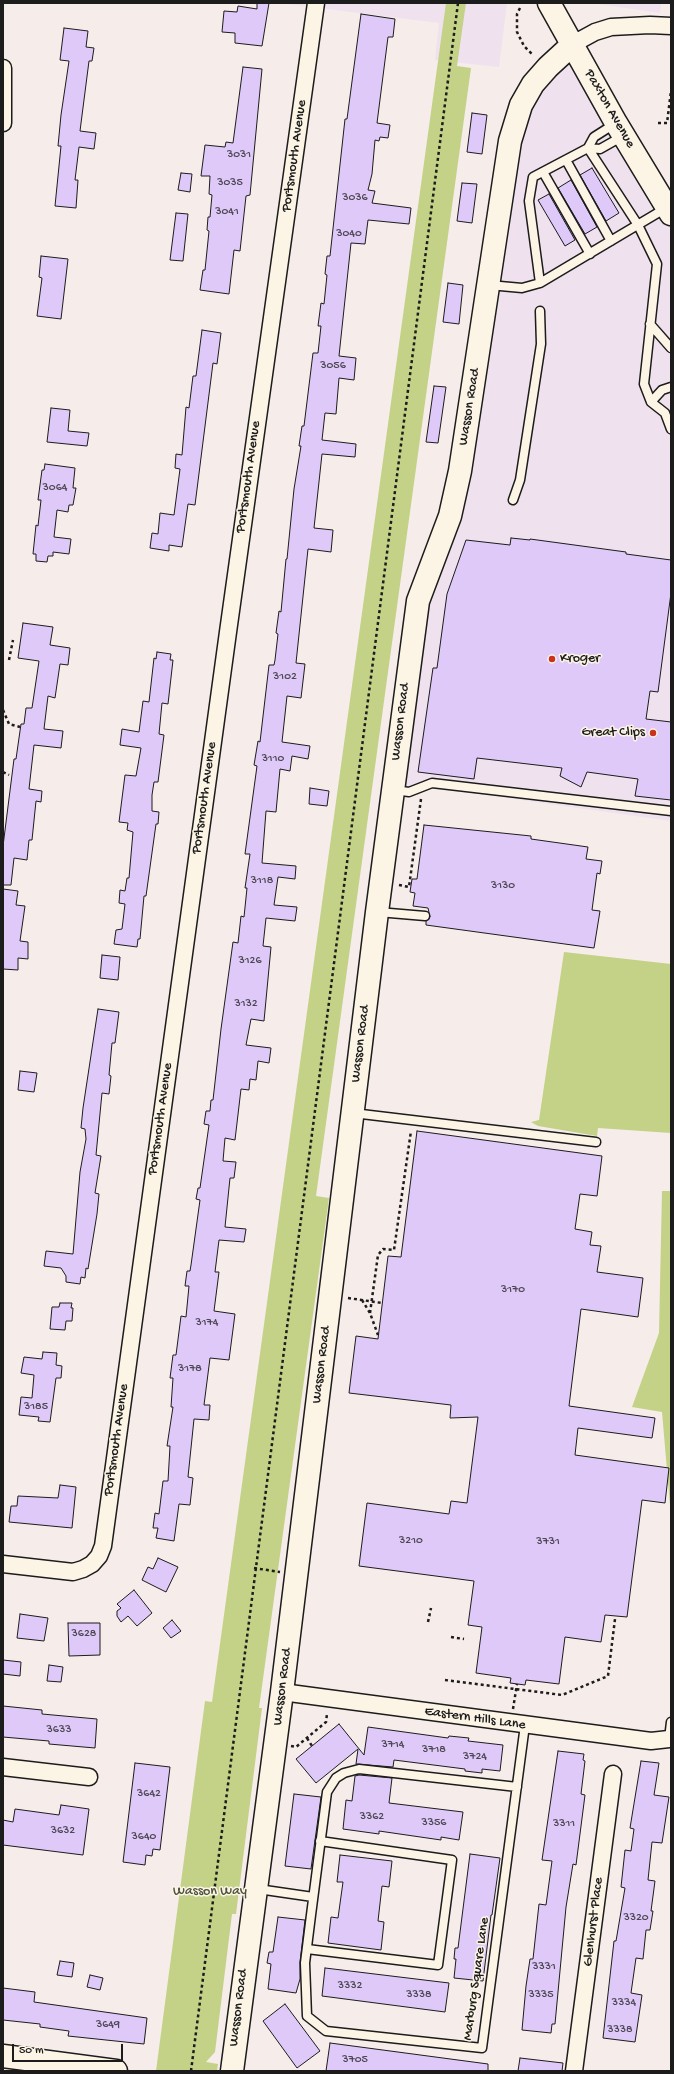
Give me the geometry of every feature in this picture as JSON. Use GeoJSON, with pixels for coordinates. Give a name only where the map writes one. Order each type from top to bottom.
{"type":"FeatureCollection","features":[{"type":"Feature","properties":{"kind":"street","name":"Portsmouth Avenue"},"geometry":{"type":"LineString","coordinates":[[3,1564],[68,1571],[83,1569],[92,1564],[99,1556],[103,1546],[226,640],[316,3]]}},
{"type":"Feature","properties":{"kind":"street","name":"Paxton Avenue"},"geometry":{"type":"LineString","coordinates":[[549,3],[574,44],[620,129],[669,211]]}},
{"type":"Feature","properties":{"kind":"street"},"geometry":{"type":"LineString","coordinates":[[574,44],[595,32],[611,27],[650,25],[671,26]]}},
{"type":"Feature","properties":{"kind":"street","name":"Wasson Road"},"geometry":{"type":"LineString","coordinates":[[232,2071],[297,1574],[352,1113],[418,601],[450,516],[460,471],[510,141],[521,105],[533,84],[574,44]]}},
{"type":"Feature","properties":{"kind":"street"},"geometry":{"type":"LineString","coordinates":[[3,68],[3,123]]}},
{"type":"Feature","properties":{"kind":"street","name":"Eastern Hills Lane"},"geometry":{"type":"LineString","coordinates":[[282,1692],[651,1741],[670,1739]]}},
{"type":"Feature","properties":{"kind":"street"},"geometry":{"type":"LineString","coordinates":[[3,1767],[89,1777]]}},
{"type":"Feature","properties":{"kind":"street","name":"Glenhurst Place"},"geometry":{"type":"LineString","coordinates":[[574,2071],[613,1774]]}},
{"type":"Feature","properties":{"kind":"street"},"geometry":{"type":"LineString","coordinates":[[3,2056],[116,2071]]}},
{"type":"Feature","properties":{"kind":"lane"},"geometry":{"type":"LineString","coordinates":[[588,148],[600,149],[620,129]]}},
{"type":"Feature","properties":{"kind":"lane"},"geometry":{"type":"LineString","coordinates":[[540,283],[529,201],[533,177],[588,148],[594,137],[620,129]]}},
{"type":"Feature","properties":{"kind":"lane"},"geometry":{"type":"LineString","coordinates":[[588,148],[638,225],[657,264],[644,384],[651,402],[665,413],[671,429]]}},
{"type":"Feature","properties":{"kind":"lane"},"geometry":{"type":"LineString","coordinates":[[566,160],[611,241]]}},
{"type":"Feature","properties":{"kind":"lane"},"geometry":{"type":"LineString","coordinates":[[543,172],[590,254]]}},
{"type":"Feature","properties":{"kind":"lane"},"geometry":{"type":"LineString","coordinates":[[489,284],[522,288],[540,283],[638,225],[669,211]]}},
{"type":"Feature","properties":{"kind":"lane"},"geometry":{"type":"LineString","coordinates":[[514,500],[520,480],[541,344],[540,311]]}},
{"type":"Feature","properties":{"kind":"lane"},"geometry":{"type":"LineString","coordinates":[[650,324],[671,348]]}},
{"type":"Feature","properties":{"kind":"lane"},"geometry":{"type":"LineString","coordinates":[[651,402],[662,390],[671,387]]}},
{"type":"Feature","properties":{"kind":"lane"},"geometry":{"type":"LineString","coordinates":[[393,790],[409,792],[432,783],[671,811]]}},
{"type":"Feature","properties":{"kind":"lane"},"geometry":{"type":"LineString","coordinates":[[377,912],[425,916]]}},
{"type":"Feature","properties":{"kind":"lane"},"geometry":{"type":"LineString","coordinates":[[352,1113],[596,1142]]}},
{"type":"Feature","properties":{"kind":"lane"},"geometry":{"type":"LineString","coordinates":[[670,1739],[671,1722]]}},
{"type":"Feature","properties":{"kind":"lane","name":"Marburg Square Lane"},"geometry":{"type":"LineString","coordinates":[[516,1787],[359,1769],[344,1773],[336,1778],[327,1792],[313,1897],[305,1963],[307,2016],[326,2030],[482,2048],[525,1725]]}},
{"type":"Feature","properties":{"kind":"lane"},"geometry":{"type":"LineString","coordinates":[[307,1949],[438,1965],[452,1860],[320,1841]]}},
{"type":"Feature","properties":{"kind":"lane"},"geometry":{"type":"LineString","coordinates":[[255,1889],[313,1897]]}},
{"type":"Feature","properties":{"kind":"path"},"geometry":{"type":"LineString","coordinates":[[191,2071],[254,1568],[458,3]]}},
{"type":"Feature","properties":{"kind":"path"},"geometry":{"type":"LineString","coordinates":[[520,8],[517,14],[517,32],[524,46],[532,54]]}},
{"type":"Feature","properties":{"kind":"path"},"geometry":{"type":"LineString","coordinates":[[658,123],[667,123],[671,91]]}},
{"type":"Feature","properties":{"kind":"path"},"geometry":{"type":"LineString","coordinates":[[9,660],[13,640]]}},
{"type":"Feature","properties":{"kind":"path"},"geometry":{"type":"LineString","coordinates":[[3,710],[9,724],[20,728]]}},
{"type":"Feature","properties":{"kind":"path"},"geometry":{"type":"LineString","coordinates":[[3,772],[9,775]]}},
{"type":"Feature","properties":{"kind":"path"},"geometry":{"type":"LineString","coordinates":[[398,885],[409,887],[421,796]]}},
{"type":"Feature","properties":{"kind":"path"},"geometry":{"type":"LineString","coordinates":[[370,1313],[378,1255],[383,1249],[394,1250],[411,1120]]}},
{"type":"Feature","properties":{"kind":"path"},"geometry":{"type":"LineString","coordinates":[[346,1298],[382,1303]]}},
{"type":"Feature","properties":{"kind":"path"},"geometry":{"type":"LineString","coordinates":[[362,1300],[370,1313],[378,1335]]}},
{"type":"Feature","properties":{"kind":"path"},"geometry":{"type":"LineString","coordinates":[[254,1568],[297,1574]]}},
{"type":"Feature","properties":{"kind":"path"},"geometry":{"type":"LineString","coordinates":[[428,1622],[431,1608]]}},
{"type":"Feature","properties":{"kind":"path"},"geometry":{"type":"LineString","coordinates":[[445,1680],[562,1695],[608,1676],[615,1619]]}},
{"type":"Feature","properties":{"kind":"path"},"geometry":{"type":"LineString","coordinates":[[451,1637],[464,1639]]}},
{"type":"Feature","properties":{"kind":"path"},"geometry":{"type":"LineString","coordinates":[[513,1710],[518,1684]]}},
{"type":"Feature","properties":{"kind":"path"},"geometry":{"type":"LineString","coordinates":[[290,1746],[296,1746],[326,1722],[327,1714]]}},
{"type":"Feature","properties":{"kind":"path"},"geometry":{"type":"LineString","coordinates":[[307,1738],[312,1746]]}},
{"type":"Feature","properties":{"kind":"shaded area"},"geometry":{"type":"Polygon","coordinates":[[[279,3],[507,3],[499,67],[435,60],[439,23],[279,3]]]}},
{"type":"Feature","properties":{"kind":"shaded area"},"geometry":{"type":"Polygon","coordinates":[[[591,3],[661,3],[660,13],[591,3]]]}},
{"type":"Feature","properties":{"kind":"shaded area"},"geometry":{"type":"Polygon","coordinates":[[[573,44],[671,214],[671,821],[436,788],[393,790],[410,654],[450,516],[521,105],[573,44]]]}},
{"type":"Feature","properties":{"kind":"green space","name":"Wasson Way"},"geometry":{"type":"Polygon","coordinates":[[[446,3],[466,3],[457,66],[471,68],[316,1196],[329,1198],[259,1708],[262,1708],[236,1914],[232,1914],[215,2052],[206,2062],[218,2064],[217,2071],[156,2071],[205,1701],[212,1702],[446,3]]]}},
{"type":"Feature","properties":{"kind":"green space"},"geometry":{"type":"Polygon","coordinates":[[[564,952],[671,964],[671,1133],[598,1128],[597,1136],[538,1126],[531,1122],[539,1120],[564,952]]]}},
{"type":"Feature","properties":{"kind":"green space"},"geometry":{"type":"Polygon","coordinates":[[[662,1191],[671,1191],[671,1517],[662,1412],[632,1407],[659,1333],[662,1191]]]}},
{"type":"Feature","properties":{"kind":"building"},"geometry":{"type":"Polygon","coordinates":[[[257,3],[269,3],[262,46],[235,43],[235,33],[222,32],[224,11],[237,12],[238,6],[257,9],[257,3]]]}},
{"type":"Feature","properties":{"kind":"building"},"geometry":{"type":"Polygon","coordinates":[[[361,14],[395,19],[393,37],[388,37],[377,123],[390,125],[388,138],[380,137],[379,141],[375,140],[372,174],[368,190],[375,191],[372,203],[411,208],[409,224],[368,220],[365,244],[351,243],[339,356],[356,358],[354,380],[339,378],[336,414],[325,413],[322,440],[356,444],[355,457],[322,454],[314,528],[333,530],[331,552],[308,549],[296,663],[305,664],[301,698],[287,696],[282,742],[310,746],[308,759],[292,756],[290,771],[280,769],[276,812],[266,811],[262,863],[296,866],[295,879],[278,877],[274,905],[297,907],[295,921],[266,918],[263,946],[271,947],[264,1021],[251,1019],[246,1045],[271,1048],[269,1063],[258,1061],[256,1080],[250,1079],[249,1090],[241,1089],[235,1140],[225,1138],[223,1161],[236,1162],[234,1178],[230,1178],[225,1227],[246,1229],[244,1242],[219,1240],[215,1272],[219,1272],[214,1311],[235,1314],[229,1360],[210,1358],[204,1405],[210,1405],[209,1420],[194,1419],[188,1477],[193,1478],[190,1505],[179,1504],[174,1541],[156,1538],[158,1528],[153,1528],[155,1513],[159,1514],[163,1481],[168,1481],[170,1446],[167,1446],[173,1407],[171,1407],[173,1378],[170,1378],[173,1355],[176,1355],[181,1316],[186,1317],[189,1286],[185,1286],[187,1271],[190,1271],[191,1265],[200,1200],[196,1199],[198,1188],[200,1188],[209,1125],[204,1124],[206,1111],[210,1111],[211,1100],[213,1100],[233,942],[238,943],[241,916],[244,917],[247,888],[245,888],[250,854],[245,854],[257,766],[254,765],[258,741],[260,742],[269,665],[274,665],[275,660],[278,634],[276,633],[279,611],[281,612],[294,489],[301,446],[299,446],[302,426],[304,426],[313,353],[318,353],[321,326],[318,326],[321,303],[324,304],[327,256],[330,256],[345,119],[347,119],[361,14]]]}},
{"type":"Feature","properties":{"kind":"building"},"geometry":{"type":"Polygon","coordinates":[[[64,28],[88,31],[86,47],[94,48],[92,61],[89,61],[80,131],[96,133],[94,149],[79,147],[75,180],[78,180],[76,208],[55,206],[61,146],[58,146],[69,61],[60,60],[64,28]]]}},
{"type":"Feature","properties":{"kind":"building"},"geometry":{"type":"Polygon","coordinates":[[[243,67],[262,69],[250,195],[246,196],[240,251],[234,250],[229,294],[200,290],[203,270],[205,270],[209,231],[207,230],[208,217],[210,217],[212,195],[209,194],[210,176],[201,176],[205,145],[225,147],[226,142],[233,143],[243,67]]]}},
{"type":"Feature","properties":{"kind":"building"},"geometry":{"type":"Polygon","coordinates":[[[472,113],[487,115],[482,154],[467,152],[472,113]]]}},
{"type":"Feature","properties":{"kind":"building"},"geometry":{"type":"Polygon","coordinates":[[[592,168],[619,213],[606,221],[580,175],[592,168]]]}},
{"type":"Feature","properties":{"kind":"building"},"geometry":{"type":"Polygon","coordinates":[[[181,173],[192,174],[190,192],[178,190],[181,173]]]}},
{"type":"Feature","properties":{"kind":"building"},"geometry":{"type":"Polygon","coordinates":[[[571,180],[597,227],[585,234],[558,188],[571,180]]]}},
{"type":"Feature","properties":{"kind":"building"},"geometry":{"type":"Polygon","coordinates":[[[462,183],[477,184],[472,223],[457,221],[462,183]]]}},
{"type":"Feature","properties":{"kind":"building"},"geometry":{"type":"Polygon","coordinates":[[[549,194],[575,240],[565,246],[538,200],[549,194]]]}},
{"type":"Feature","properties":{"kind":"building"},"geometry":{"type":"Polygon","coordinates":[[[176,213],[188,214],[183,261],[170,260],[176,213]]]}},
{"type":"Feature","properties":{"kind":"building"},"geometry":{"type":"Polygon","coordinates":[[[41,256],[68,259],[61,319],[37,316],[42,278],[39,277],[41,256]]]}},
{"type":"Feature","properties":{"kind":"building"},"geometry":{"type":"Polygon","coordinates":[[[448,283],[463,285],[459,324],[443,322],[448,283]]]}},
{"type":"Feature","properties":{"kind":"building"},"geometry":{"type":"Polygon","coordinates":[[[202,330],[221,333],[217,364],[213,363],[195,505],[188,504],[182,547],[169,545],[169,551],[150,548],[152,533],[158,534],[160,513],[174,515],[180,469],[175,468],[176,454],[182,455],[186,407],[189,408],[193,376],[196,376],[202,330]]]}},
{"type":"Feature","properties":{"kind":"building"},"geometry":{"type":"Polygon","coordinates":[[[434,386],[446,387],[438,443],[426,442],[434,386]]]}},
{"type":"Feature","properties":{"kind":"building"},"geometry":{"type":"Polygon","coordinates":[[[51,408],[70,410],[68,431],[89,433],[87,446],[47,442],[51,408]]]}},
{"type":"Feature","properties":{"kind":"building"},"geometry":{"type":"Polygon","coordinates":[[[45,464],[75,468],[73,488],[76,488],[73,505],[69,505],[68,512],[57,510],[54,537],[71,539],[69,554],[53,552],[53,556],[48,556],[47,562],[36,561],[36,554],[33,554],[36,525],[38,526],[41,500],[38,500],[42,470],[44,470],[45,464]]]}},
{"type":"Feature","properties":{"kind":"building","name":"Kroger"},"geometry":{"type":"Polygon","coordinates":[[[511,538],[530,539],[626,552],[626,554],[671,560],[671,593],[658,692],[650,691],[646,719],[671,722],[671,800],[635,796],[638,779],[587,772],[581,787],[560,776],[562,768],[477,758],[474,779],[418,772],[433,668],[437,668],[447,594],[466,540],[510,545],[511,538]]]}},
{"type":"Feature","properties":{"kind":"building"},"geometry":{"type":"Polygon","coordinates":[[[23,623],[53,627],[50,645],[70,648],[68,665],[60,664],[55,698],[48,696],[44,729],[63,731],[61,748],[34,745],[29,789],[42,791],[41,802],[36,801],[32,840],[29,840],[27,860],[14,858],[11,885],[3,885],[3,846],[14,759],[16,759],[21,724],[24,724],[26,708],[32,708],[39,661],[18,658],[23,623]]]}},
{"type":"Feature","properties":{"kind":"building"},"geometry":{"type":"Polygon","coordinates":[[[157,652],[171,654],[170,660],[173,660],[168,704],[162,703],[159,734],[164,735],[158,782],[154,782],[152,795],[152,811],[159,812],[158,824],[156,824],[146,896],[144,896],[140,939],[138,939],[137,947],[114,944],[116,930],[122,929],[125,904],[119,903],[120,890],[125,891],[127,878],[129,878],[133,832],[127,830],[128,823],[119,822],[125,775],[136,776],[141,748],[120,745],[122,729],[139,732],[143,701],[149,702],[154,658],[156,659],[157,652]]]}},
{"type":"Feature","properties":{"kind":"building"},"geometry":{"type":"Polygon","coordinates":[[[310,788],[329,791],[327,806],[309,804],[310,788]]]}},
{"type":"Feature","properties":{"kind":"building"},"geometry":{"type":"Polygon","coordinates":[[[424,825],[531,836],[531,839],[588,847],[586,859],[602,861],[600,874],[597,873],[592,910],[600,911],[594,948],[426,925],[426,921],[430,917],[428,908],[413,906],[415,893],[410,892],[412,879],[417,879],[424,825]]]}},
{"type":"Feature","properties":{"kind":"building"},"geometry":{"type":"Polygon","coordinates":[[[3,889],[18,891],[16,905],[25,906],[20,941],[28,942],[28,959],[18,958],[18,970],[3,969],[3,889]]]}},
{"type":"Feature","properties":{"kind":"building"},"geometry":{"type":"Polygon","coordinates":[[[102,955],[120,957],[118,980],[100,978],[102,955]]]}},
{"type":"Feature","properties":{"kind":"building"},"geometry":{"type":"Polygon","coordinates":[[[98,1009],[119,1012],[115,1043],[112,1043],[109,1094],[102,1093],[96,1155],[101,1156],[95,1193],[99,1194],[97,1214],[88,1269],[86,1268],[85,1278],[81,1277],[80,1284],[66,1282],[66,1276],[61,1268],[44,1266],[46,1251],[73,1254],[80,1172],[86,1139],[85,1129],[81,1128],[83,1108],[98,1009]]]}},
{"type":"Feature","properties":{"kind":"building"},"geometry":{"type":"Polygon","coordinates":[[[20,1071],[37,1073],[34,1092],[18,1090],[20,1071]]]}},
{"type":"Feature","properties":{"kind":"building"},"geometry":{"type":"Polygon","coordinates":[[[417,1131],[602,1156],[597,1196],[580,1194],[575,1229],[592,1232],[590,1245],[601,1246],[597,1272],[643,1278],[638,1317],[581,1309],[569,1406],[655,1418],[652,1438],[578,1428],[575,1455],[669,1468],[665,1503],[642,1500],[627,1617],[605,1615],[601,1642],[565,1637],[559,1684],[526,1680],[525,1685],[510,1683],[511,1678],[476,1673],[482,1627],[468,1625],[474,1581],[359,1566],[367,1503],[449,1514],[451,1501],[467,1503],[478,1417],[450,1418],[451,1405],[349,1393],[356,1336],[378,1339],[388,1256],[401,1257],[417,1131]]]}},
{"type":"Feature","properties":{"kind":"building"},"geometry":{"type":"Polygon","coordinates":[[[60,1303],[72,1303],[72,1321],[66,1321],[65,1330],[50,1329],[52,1307],[59,1307],[60,1303]]]}},
{"type":"Feature","properties":{"kind":"building"},"geometry":{"type":"Polygon","coordinates":[[[43,1352],[57,1353],[56,1365],[62,1366],[61,1378],[56,1378],[50,1422],[38,1421],[39,1417],[19,1415],[21,1397],[32,1398],[34,1375],[21,1373],[24,1357],[42,1359],[43,1352]]]}},
{"type":"Feature","properties":{"kind":"building"},"geometry":{"type":"Polygon","coordinates":[[[60,1485],[76,1487],[72,1528],[9,1522],[11,1506],[17,1506],[18,1496],[58,1498],[60,1485]]]}},
{"type":"Feature","properties":{"kind":"building"},"geometry":{"type":"Polygon","coordinates":[[[158,1558],[178,1567],[166,1592],[142,1580],[148,1567],[153,1569],[158,1558]]]}},
{"type":"Feature","properties":{"kind":"building"},"geometry":{"type":"Polygon","coordinates":[[[134,1590],[152,1613],[137,1626],[128,1616],[121,1622],[117,1616],[117,1611],[121,1608],[117,1604],[134,1590]]]}},
{"type":"Feature","properties":{"kind":"building"},"geometry":{"type":"Polygon","coordinates":[[[20,1614],[48,1618],[44,1641],[17,1638],[20,1614]]]}},
{"type":"Feature","properties":{"kind":"building"},"geometry":{"type":"Polygon","coordinates":[[[172,1620],[181,1631],[171,1638],[163,1628],[172,1620]]]}},
{"type":"Feature","properties":{"kind":"building"},"geometry":{"type":"Polygon","coordinates":[[[68,1623],[100,1623],[100,1655],[69,1656],[68,1623]]]}},
{"type":"Feature","properties":{"kind":"building"},"geometry":{"type":"Polygon","coordinates":[[[3,1660],[21,1662],[20,1676],[3,1674],[3,1660]]]}},
{"type":"Feature","properties":{"kind":"building"},"geometry":{"type":"Polygon","coordinates":[[[49,1665],[63,1667],[61,1682],[47,1681],[49,1665]]]}},
{"type":"Feature","properties":{"kind":"building"},"geometry":{"type":"Polygon","coordinates":[[[3,1706],[42,1710],[42,1714],[97,1719],[95,1748],[49,1744],[49,1741],[3,1737],[3,1706]]]}},
{"type":"Feature","properties":{"kind":"building"},"geometry":{"type":"Polygon","coordinates":[[[339,1724],[364,1755],[368,1727],[448,1738],[449,1736],[469,1738],[468,1741],[503,1745],[500,1771],[482,1769],[482,1773],[465,1771],[465,1769],[394,1760],[393,1767],[356,1764],[358,1749],[316,1783],[296,1759],[339,1724]]]}},
{"type":"Feature","properties":{"kind":"building"},"geometry":{"type":"Polygon","coordinates":[[[558,1751],[584,1754],[583,1760],[585,1761],[581,1794],[585,1795],[576,1865],[573,1864],[566,1907],[555,2024],[552,2024],[551,2033],[522,2030],[526,1986],[530,1959],[533,1959],[539,1904],[546,1905],[552,1861],[542,1860],[558,1751]]]}},
{"type":"Feature","properties":{"kind":"building"},"geometry":{"type":"Polygon","coordinates":[[[641,1761],[659,1763],[654,1795],[669,1797],[662,1843],[652,1842],[648,1880],[655,1881],[651,1911],[653,1911],[650,1930],[646,1930],[643,1959],[636,1958],[631,1993],[642,1995],[635,2042],[603,2038],[614,1941],[616,1941],[625,1888],[621,1887],[625,1850],[631,1851],[634,1829],[630,1828],[641,1761]]]}},
{"type":"Feature","properties":{"kind":"building"},"geometry":{"type":"Polygon","coordinates":[[[135,1763],[170,1767],[160,1850],[153,1849],[152,1856],[146,1855],[145,1865],[123,1862],[135,1763]]]}},
{"type":"Feature","properties":{"kind":"building"},"geometry":{"type":"Polygon","coordinates":[[[359,1775],[392,1778],[389,1803],[463,1812],[459,1840],[441,1837],[441,1840],[379,1831],[379,1834],[343,1829],[346,1800],[352,1801],[355,1776],[359,1775]]]}},
{"type":"Feature","properties":{"kind":"building"},"geometry":{"type":"Polygon","coordinates":[[[294,1794],[321,1797],[311,1869],[285,1866],[294,1794]]]}},
{"type":"Feature","properties":{"kind":"building"},"geometry":{"type":"Polygon","coordinates":[[[61,1805],[89,1809],[83,1855],[3,1845],[3,1820],[13,1822],[15,1809],[59,1815],[61,1805]]]}},
{"type":"Feature","properties":{"kind":"building"},"geometry":{"type":"Polygon","coordinates":[[[470,1854],[500,1858],[483,1981],[454,1978],[456,1959],[454,1959],[455,1948],[458,1948],[470,1854]]]}},
{"type":"Feature","properties":{"kind":"building"},"geometry":{"type":"Polygon","coordinates":[[[340,1855],[392,1861],[389,1887],[382,1886],[378,1921],[384,1922],[381,1950],[328,1943],[331,1917],[338,1918],[343,1882],[337,1882],[340,1855]]]}},
{"type":"Feature","properties":{"kind":"building"},"geometry":{"type":"Polygon","coordinates":[[[278,1917],[305,1920],[300,1962],[300,1979],[296,1993],[268,1989],[271,1964],[267,1963],[269,1952],[273,1952],[278,1917]]]}},
{"type":"Feature","properties":{"kind":"building"},"geometry":{"type":"Polygon","coordinates":[[[60,1961],[74,1963],[72,1977],[57,1975],[60,1961]]]}},
{"type":"Feature","properties":{"kind":"building"},"geometry":{"type":"Polygon","coordinates":[[[325,1968],[449,1983],[445,2012],[322,1996],[325,1968]]]}},
{"type":"Feature","properties":{"kind":"building"},"geometry":{"type":"Polygon","coordinates":[[[90,1975],[103,1978],[100,1990],[87,1987],[90,1975]]]}},
{"type":"Feature","properties":{"kind":"building"},"geometry":{"type":"Polygon","coordinates":[[[3,1988],[35,1992],[34,2002],[147,2018],[144,2044],[68,2036],[69,2031],[40,2027],[40,2024],[3,2020],[3,1988]]]}},
{"type":"Feature","properties":{"kind":"building"},"geometry":{"type":"Polygon","coordinates":[[[285,2004],[320,2051],[297,2068],[263,2021],[285,2004]]]}},
{"type":"Feature","properties":{"kind":"building"},"geometry":{"type":"Polygon","coordinates":[[[330,2043],[488,2064],[488,2071],[326,2071],[330,2043]]]}},
{"type":"Feature","properties":{"kind":"building"},"geometry":{"type":"Polygon","coordinates":[[[520,2058],[563,2063],[562,2071],[518,2071],[520,2058]]]}},
{"type":"Feature","properties":{"kind":"place","name":"Kroger"},"geometry":{"type":"Point","coordinates":[552,659]}},
{"type":"Feature","properties":{"kind":"place","name":"Great Clips"},"geometry":{"type":"Point","coordinates":[653,733]}}]}
